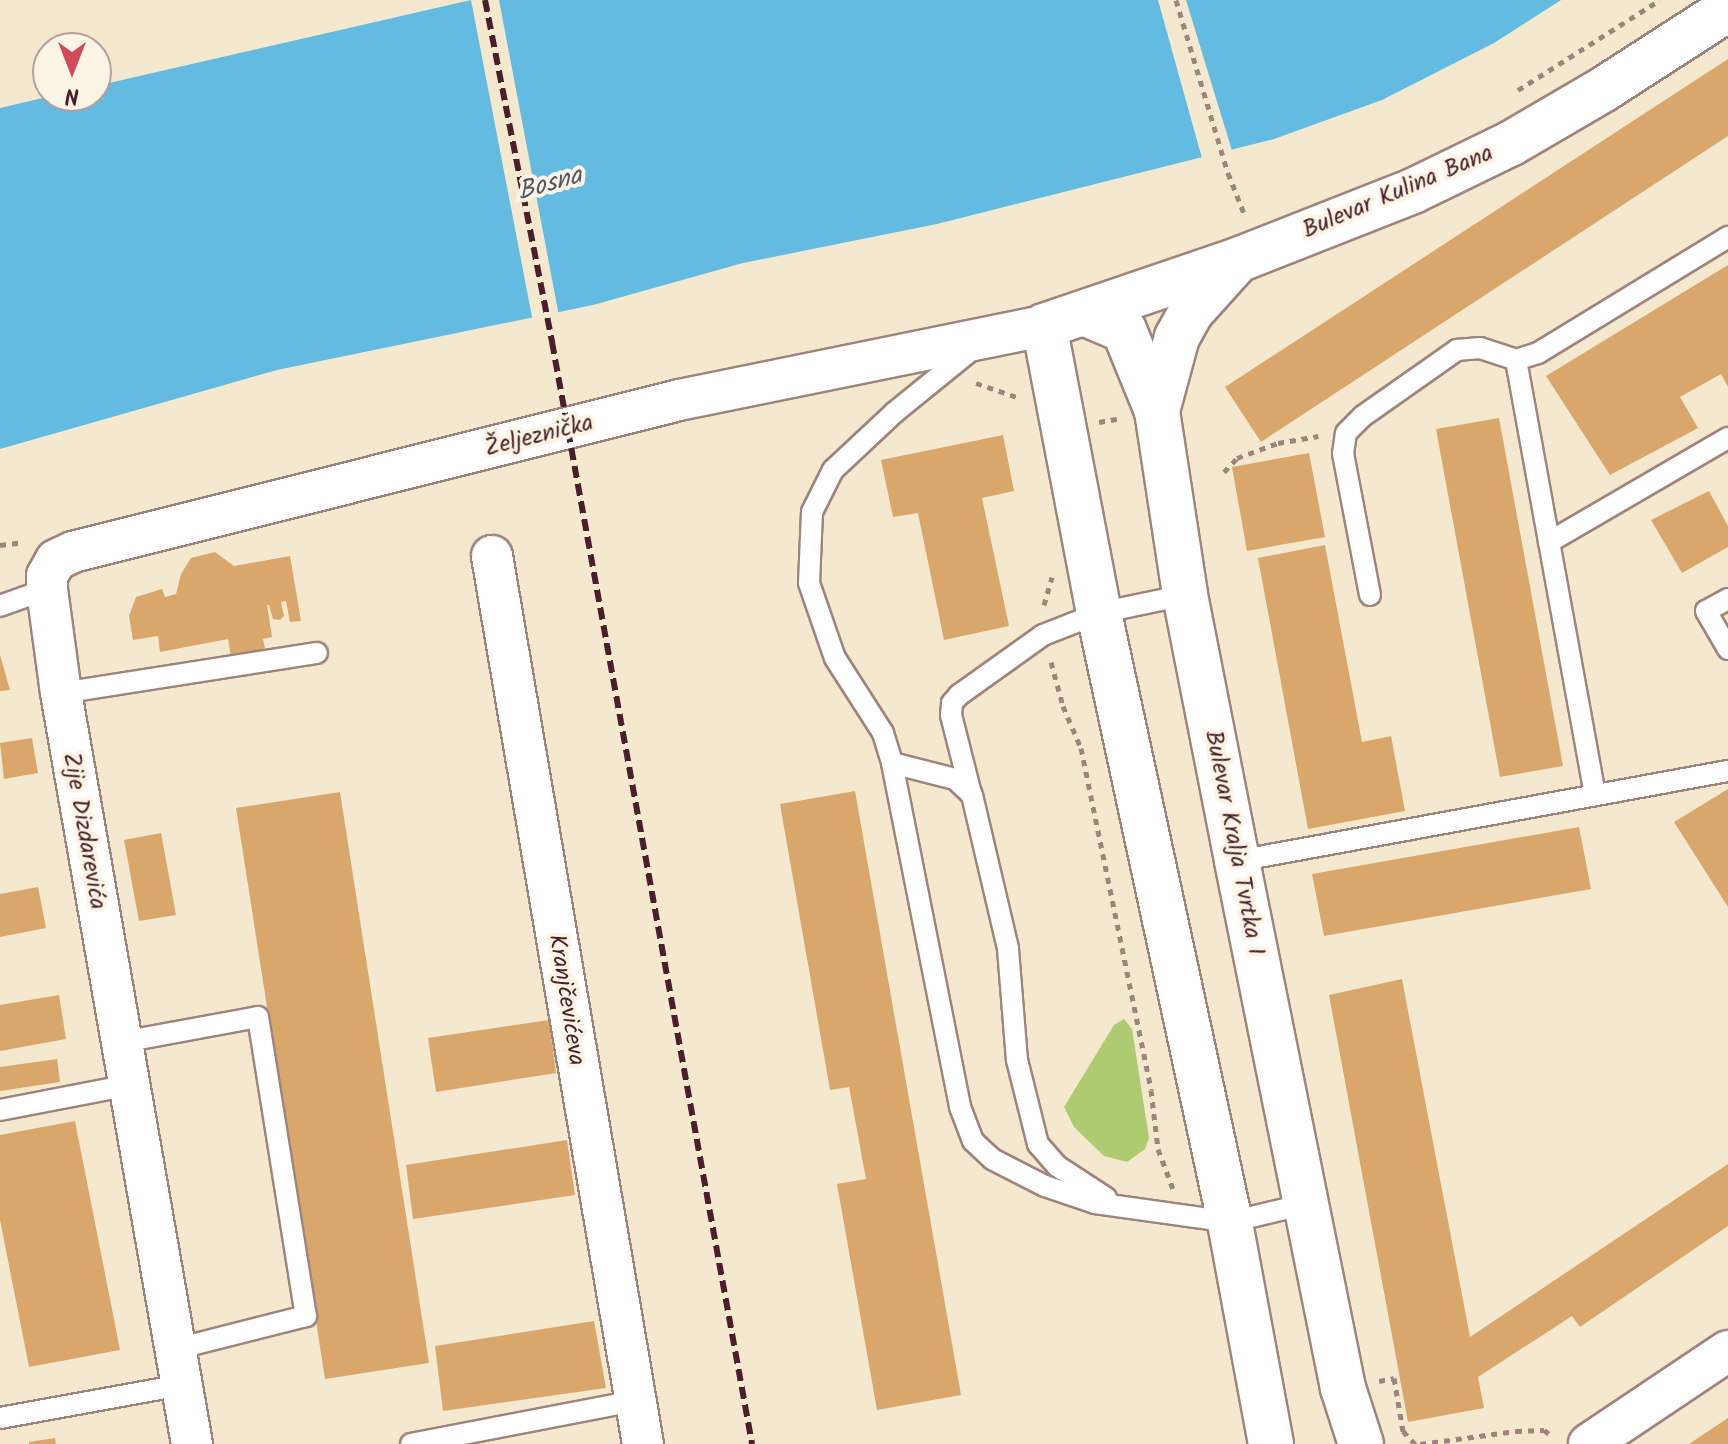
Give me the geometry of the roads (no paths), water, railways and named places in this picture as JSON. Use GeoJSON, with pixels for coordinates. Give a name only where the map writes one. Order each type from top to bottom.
{"type":"FeatureCollection","features":[{"type":"Feature","properties":{"kind":"street","name":"Bulevar Kulina Bana"},"geometry":{"type":"LineString","coordinates":[[1044,326],[1238,260],[1413,191],[1510,144],[1728,9]]}},
{"type":"Feature","properties":{"kind":"street","name":"Bulevar Kralja Tvrtka I"},"geometry":{"type":"LineString","coordinates":[[1238,260],[1191,312],[1177,337],[1157,411],[1185,595],[1237,861],[1343,1388],[1361,1444]]}},
{"type":"Feature","properties":{"kind":"street"},"geometry":{"type":"LineString","coordinates":[[1086,314],[1124,330],[1157,411]]}},
{"type":"Feature","properties":{"kind":"street"},"geometry":{"type":"LineString","coordinates":[[1044,326],[1099,613],[1230,1222],[1271,1444]]}},
{"type":"Feature","properties":{"kind":"street","name":"Željeznička"},"geometry":{"type":"LineString","coordinates":[[47,583],[56,560],[73,552],[679,400],[1044,326]]}},
{"type":"Feature","properties":{"kind":"street","name":"Kranjčevićeva"},"geometry":{"type":"LineString","coordinates":[[492,556],[643,1444]]}},
{"type":"Feature","properties":{"kind":"street","name":"Zije Dizdarevića"},"geometry":{"type":"LineString","coordinates":[[47,583],[61,693],[192,1444]]}},
{"type":"Feature","properties":{"kind":"street"},"geometry":{"type":"LineString","coordinates":[[1589,1444],[1728,1351]]}},
{"type":"Feature","properties":{"kind":"lane"},"geometry":{"type":"LineString","coordinates":[[1370,595],[1343,454],[1346,433],[1363,416],[1457,350],[1480,348],[1516,360],[1538,353],[1728,237]]}},
{"type":"Feature","properties":{"kind":"lane"},"geometry":{"type":"LineString","coordinates":[[986,337],[895,412],[833,470],[812,512],[809,583],[835,658],[883,733],[892,763],[960,1107],[973,1141],[992,1159],[1020,1175],[1084,1200],[1127,1209],[1230,1222],[1306,1204]]}},
{"type":"Feature","properties":{"kind":"lane"},"geometry":{"type":"LineString","coordinates":[[1516,360],[1595,795]]}},
{"type":"Feature","properties":{"kind":"lane"},"geometry":{"type":"LineString","coordinates":[[1549,542],[1728,438]]}},
{"type":"Feature","properties":{"kind":"lane"},"geometry":{"type":"LineString","coordinates":[[0,606],[47,583]]}},
{"type":"Feature","properties":{"kind":"lane"},"geometry":{"type":"LineString","coordinates":[[1127,1209],[1076,1180],[1038,1144],[1017,1060],[1008,949],[951,715],[952,703],[1043,635],[1099,613],[1185,595]]}},
{"type":"Feature","properties":{"kind":"lane"},"geometry":{"type":"LineString","coordinates":[[1728,599],[1706,611],[1728,649]]}},
{"type":"Feature","properties":{"kind":"lane"},"geometry":{"type":"LineString","coordinates":[[61,693],[317,653]]}},
{"type":"Feature","properties":{"kind":"lane"},"geometry":{"type":"LineString","coordinates":[[892,763],[955,779],[972,795]]}},
{"type":"Feature","properties":{"kind":"lane"},"geometry":{"type":"LineString","coordinates":[[1237,861],[1728,771]]}},
{"type":"Feature","properties":{"kind":"lane"},"geometry":{"type":"LineString","coordinates":[[0,1418],[179,1367],[306,1316],[258,1017],[122,1042]]}},
{"type":"Feature","properties":{"kind":"lane"},"geometry":{"type":"LineString","coordinates":[[0,1110],[130,1085]]}},
{"type":"Feature","properties":{"kind":"lane"},"geometry":{"type":"LineString","coordinates":[[411,1444],[635,1401]]}},
{"type":"Feature","properties":{"kind":"water","name":"Bosna"},"geometry":{"type":"Polygon","coordinates":[[[471,0],[1561,0],[1494,43],[1382,100],[1274,139],[937,224],[743,263],[593,305],[277,370],[0,449],[0,108],[32,100],[32,112],[112,112],[112,82],[471,0]]]}},
{"type":"Feature","properties":{"kind":"railway"},"geometry":{"type":"LineString","coordinates":[[485,0],[552,342],[752,1444]]}}]}
